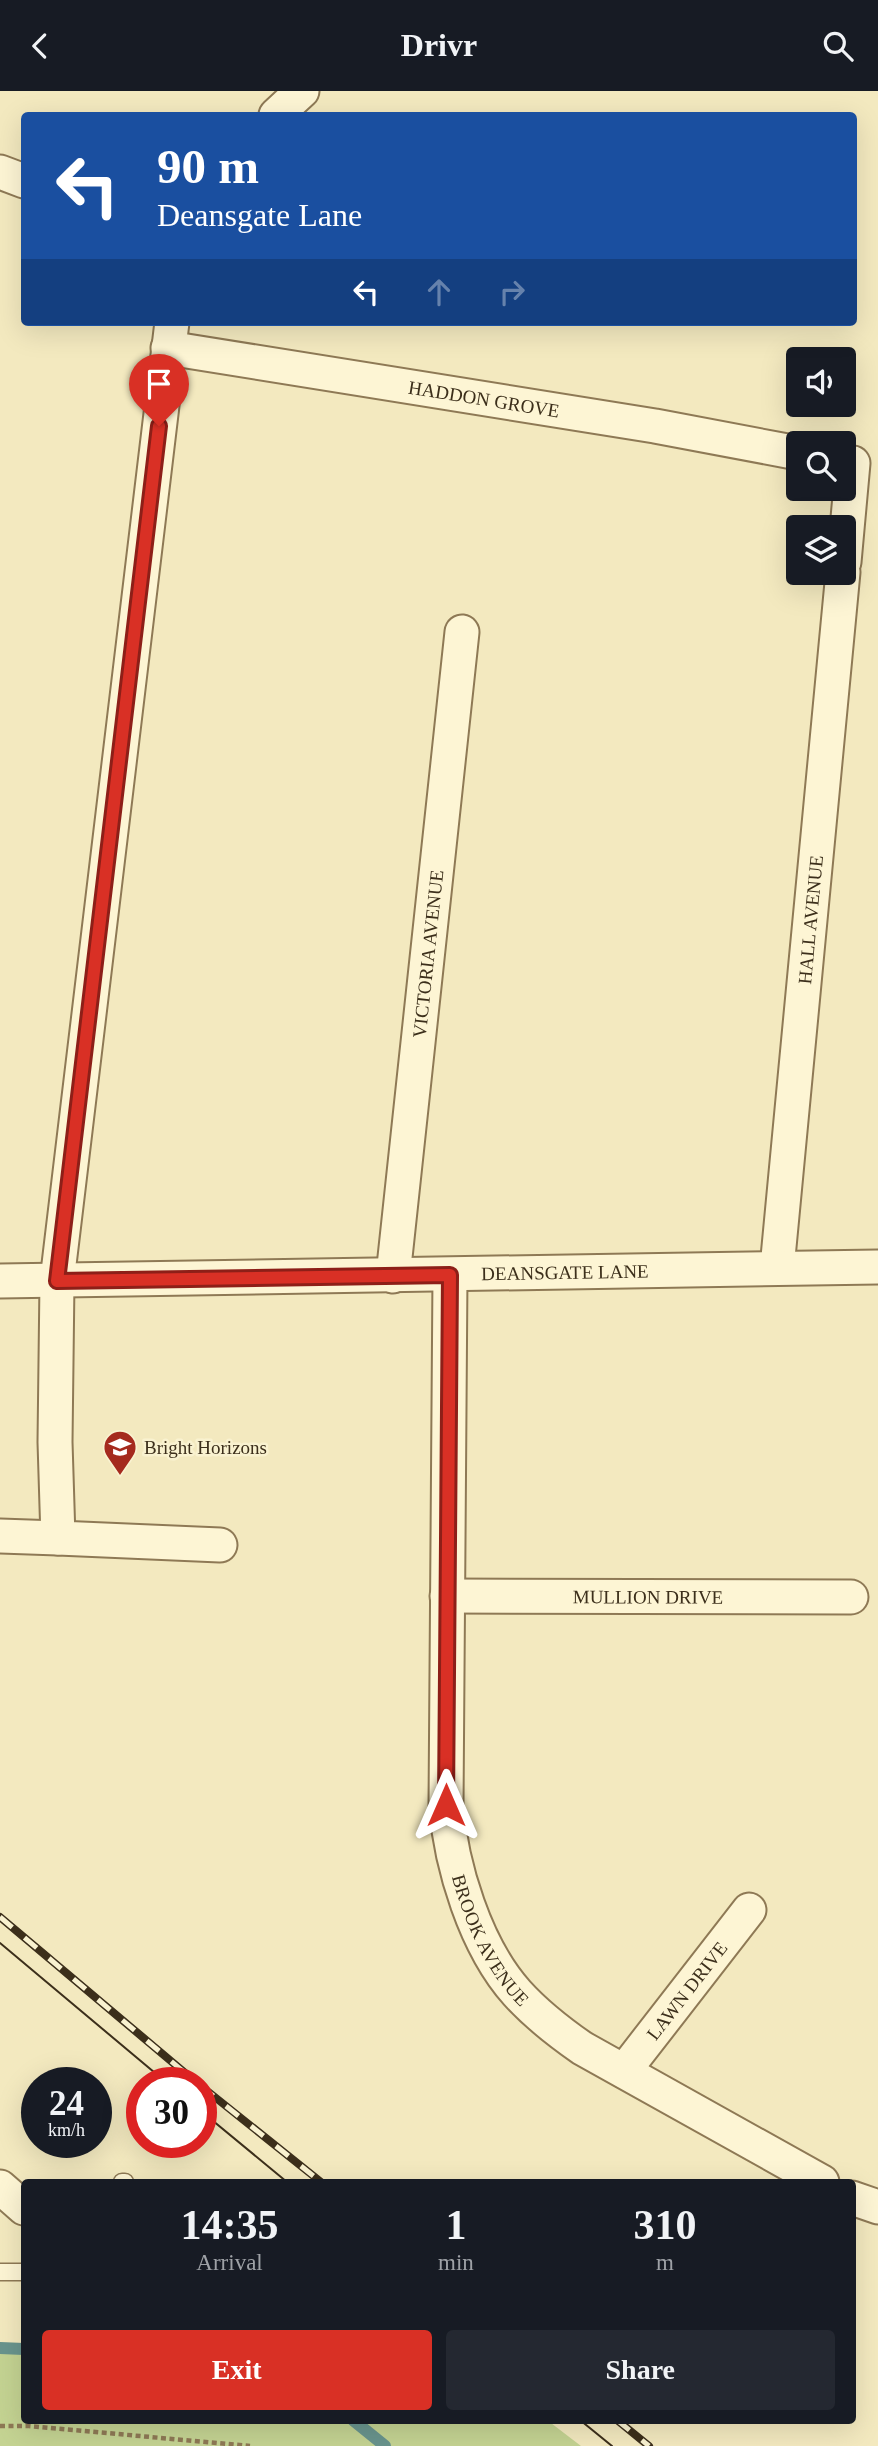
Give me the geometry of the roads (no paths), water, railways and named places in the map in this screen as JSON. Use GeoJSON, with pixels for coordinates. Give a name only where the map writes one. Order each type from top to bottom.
{"type":"FeatureCollection","features":[{"type":"Feature","properties":{"kind":"street"},"geometry":{"type":"LineString","coordinates":[[279,112],[302,91]]}},
{"type":"Feature","properties":{"kind":"street"},"geometry":{"type":"LineString","coordinates":[[0,172],[21,180]]}},
{"type":"Feature","properties":{"kind":"street"},"geometry":{"type":"LineString","coordinates":[[58,1538],[55,1442],[57,1281],[170,335]]}},
{"type":"Feature","properties":{"kind":"street","name":"HADDON GROVE"},"geometry":{"type":"LineString","coordinates":[[170,335],[786,451]]}},
{"type":"Feature","properties":{"kind":"street"},"geometry":{"type":"LineString","coordinates":[[851,515],[858,464]]}},
{"type":"Feature","properties":{"kind":"street","name":"HALL AVENUE"},"geometry":{"type":"LineString","coordinates":[[777,1268],[842,585]]}},
{"type":"Feature","properties":{"kind":"street","name":"VICTORIA AVENUE"},"geometry":{"type":"LineString","coordinates":[[393,1276],[462,632]]}},
{"type":"Feature","properties":{"kind":"street","name":"DEANSGATE LANE"},"geometry":{"type":"LineString","coordinates":[[0,1281],[878,1267]]}},
{"type":"Feature","properties":{"kind":"street","name":"BROOK AVENUE"},"geometry":{"type":"LineString","coordinates":[[450,1275],[446,1805],[449,1837],[461,1884],[488,1951],[516,1992],[556,2030],[582,2048],[817,2179]]}},
{"type":"Feature","properties":{"kind":"street"},"geometry":{"type":"LineString","coordinates":[[0,1537],[220,1545]]}},
{"type":"Feature","properties":{"kind":"street","name":"MULLION DRIVE"},"geometry":{"type":"LineString","coordinates":[[447,1596],[851,1597]]}},
{"type":"Feature","properties":{"kind":"street","name":"LAWN DRIVE"},"geometry":{"type":"LineString","coordinates":[[624,2071],[749,1910]]}},
{"type":"Feature","properties":{"kind":"street"},"geometry":{"type":"LineString","coordinates":[[856,2199],[878,2207]]}},
{"type":"Feature","properties":{"kind":"lane"},"geometry":{"type":"LineString","coordinates":[[0,2272],[21,2272]]}},
{"type":"Feature","properties":{"kind":"waterway"},"geometry":{"type":"LineString","coordinates":[[0,2348],[21,2349]]}},
{"type":"Feature","properties":{"kind":"waterway"},"geometry":{"type":"LineString","coordinates":[[358,2424],[385,2446]]}},
{"type":"Feature","properties":{"kind":"tram line"},"geometry":{"type":"LineString","coordinates":[[0,1943],[148,2067]]}},
{"type":"Feature","properties":{"kind":"tram line"},"geometry":{"type":"LineString","coordinates":[[217,2124],[283,2179]]}},
{"type":"Feature","properties":{"kind":"tram line"},"geometry":{"type":"LineString","coordinates":[[585,2424],[612,2446]]}},
{"type":"Feature","properties":{"kind":"railway"},"geometry":{"type":"LineString","coordinates":[[0,1917],[178,2067]]}},
{"type":"Feature","properties":{"kind":"railway"},"geometry":{"type":"LineString","coordinates":[[217,2099],[317,2179]]}},
{"type":"Feature","properties":{"kind":"railway"},"geometry":{"type":"LineString","coordinates":[[622,2424],[649,2446]]}},
{"type":"Feature","properties":{"kind":"place","name":"Bright Horizons"},"geometry":{"type":"Point","coordinates":[120,1477]}}]}
